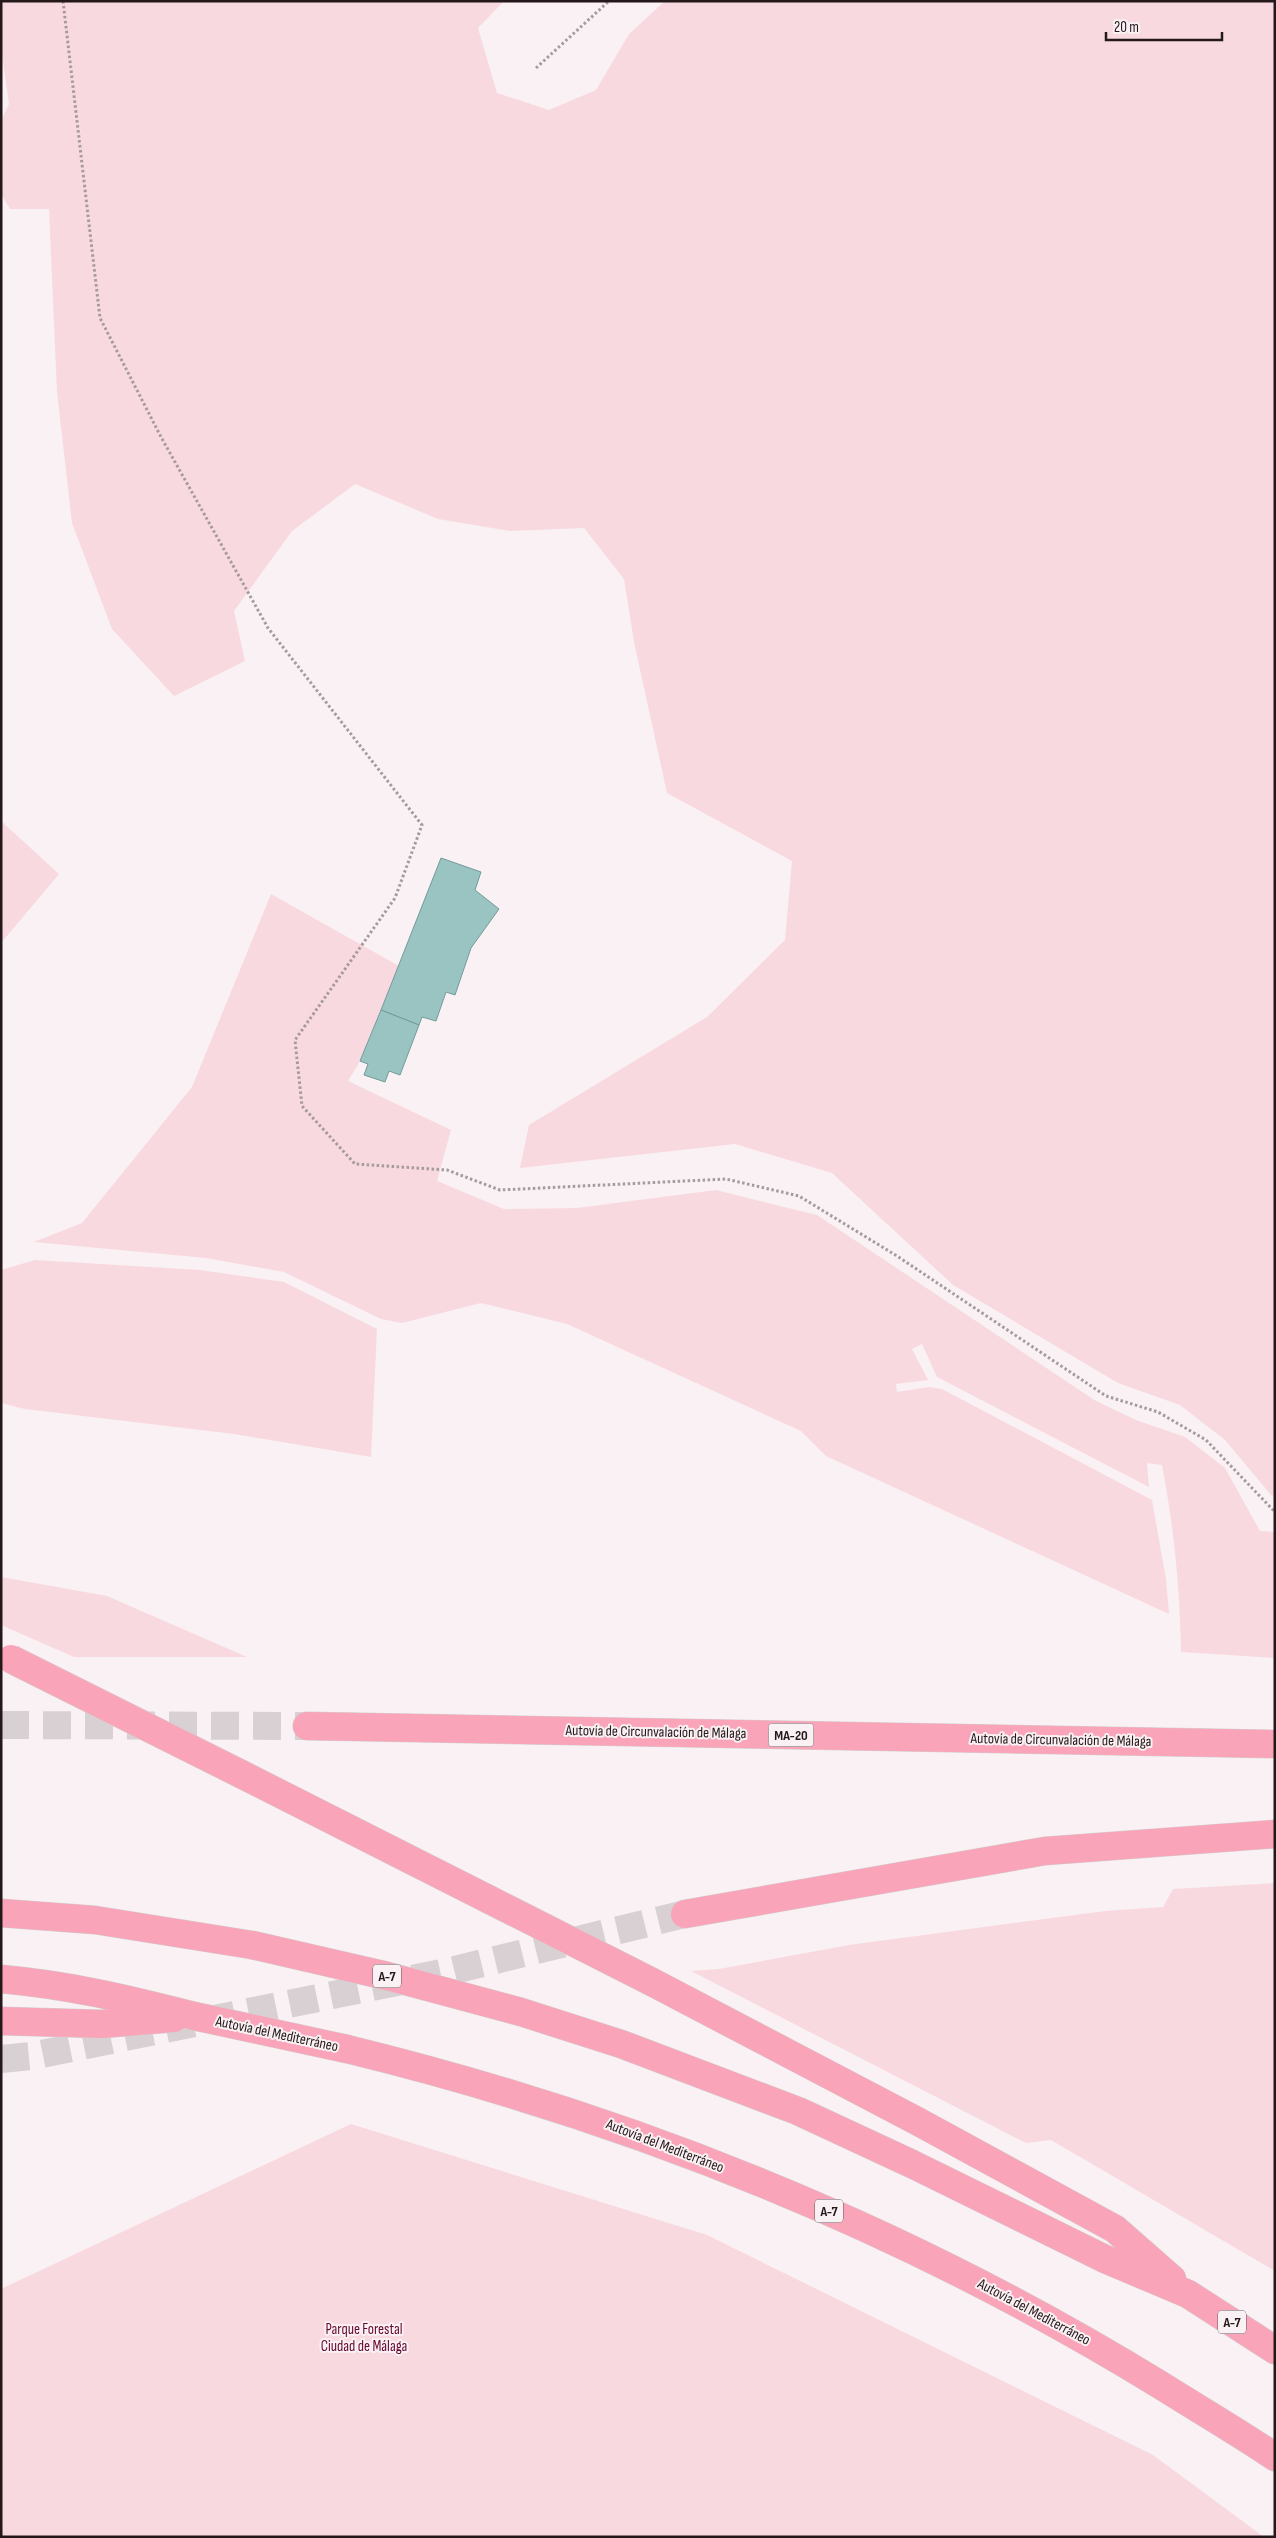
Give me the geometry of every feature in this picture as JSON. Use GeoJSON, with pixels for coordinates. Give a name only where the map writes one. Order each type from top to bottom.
{"type":"FeatureCollection","features":[{"type":"Feature","properties":{"kind":"highway"},"geometry":{"type":"LineString","coordinates":[[6,1657],[652,1982],[917,2121],[1115,2229],[1188,2294]]}},
{"type":"Feature","properties":{"kind":"highway","name":"Autovía de Circunvalación de Málaga"},"geometry":{"type":"LineString","coordinates":[[307,1726],[1275,1744]]}},
{"type":"Feature","properties":{"kind":"highway"},"geometry":{"type":"LineString","coordinates":[[685,1914],[1045,1852],[1275,1834]]}},
{"type":"Feature","properties":{"kind":"highway","name":"A-7"},"geometry":{"type":"LineString","coordinates":[[1,1913],[95,1920],[252,1945],[387,1976],[520,2012],[621,2044],[798,2111],[912,2164],[1106,2259],[1188,2294],[1275,2350]]}},
{"type":"Feature","properties":{"kind":"highway","name":"Autovía del Mediterráneo"},"geometry":{"type":"LineString","coordinates":[[1,1979],[58,1984],[110,1994],[194,2016],[347,2049],[426,2068],[614,2126],[798,2196],[913,2248],[1086,2339],[1275,2458]]}},
{"type":"Feature","properties":{"kind":"highway"},"geometry":{"type":"LineString","coordinates":[[1,2021],[102,2024],[194,2016]]}},
{"type":"Feature","properties":{"kind":"path"},"geometry":{"type":"LineString","coordinates":[[63,1],[100,318],[161,438],[268,628],[422,825],[395,898],[295,1040],[302,1106],[355,1164],[447,1170],[500,1190],[726,1179],[799,1196],[897,1256],[1106,1396],[1158,1412],[1206,1440],[1275,1512]]}},
{"type":"Feature","properties":{"kind":"path"},"geometry":{"type":"LineString","coordinates":[[536,68],[610,1]]}},
{"type":"Feature","properties":{"kind":"green space"},"geometry":{"type":"Polygon","coordinates":[[[1,1],[504,1],[478,28],[497,93],[549,110],[596,90],[629,34],[665,1],[1275,1],[1275,1496],[1271,1495],[1225,1440],[1180,1405],[1118,1383],[953,1285],[832,1173],[735,1144],[520,1168],[529,1125],[707,1017],[785,940],[792,861],[667,793],[634,642],[624,579],[584,528],[510,531],[438,519],[355,484],[292,531],[234,611],[245,661],[174,696],[112,629],[72,523],[57,392],[49,209],[10,209],[1,194],[1,121],[9,104],[1,48],[1,1]]]}},
{"type":"Feature","properties":{"kind":"green space"},"geometry":{"type":"Polygon","coordinates":[[[1,821],[59,874],[1,943],[1,821]]]}},
{"type":"Feature","properties":{"kind":"green space"},"geometry":{"type":"Polygon","coordinates":[[[271,894],[399,966],[360,1061],[348,1081],[451,1130],[437,1181],[504,1209],[577,1208],[716,1190],[817,1215],[1096,1401],[1136,1420],[1185,1437],[1225,1468],[1260,1531],[1275,1532],[1275,1658],[1181,1652],[1176,1559],[1162,1465],[1147,1463],[1149,1487],[937,1377],[922,1344],[912,1349],[928,1380],[896,1384],[897,1392],[929,1387],[942,1389],[1152,1500],[1166,1579],[1169,1614],[826,1456],[801,1431],[567,1324],[481,1303],[402,1323],[381,1319],[284,1272],[206,1258],[34,1242],[82,1223],[192,1087],[271,894]]]}},
{"type":"Feature","properties":{"kind":"green space"},"geometry":{"type":"Polygon","coordinates":[[[35,1260],[200,1270],[284,1282],[377,1329],[371,1457],[234,1434],[25,1409],[1,1403],[1,1270],[35,1260]]]}},
{"type":"Feature","properties":{"kind":"green space"},"geometry":{"type":"Polygon","coordinates":[[[1,1577],[107,1596],[247,1657],[74,1657],[1,1625],[1,1577]]]}},
{"type":"Feature","properties":{"kind":"green space"},"geometry":{"type":"Polygon","coordinates":[[[1275,1883],[1275,2271],[1051,2140],[1026,2143],[691,1971],[719,1969],[849,1945],[1105,1911],[1163,1907],[1173,1889],[1275,1883]]]}},
{"type":"Feature","properties":{"kind":"green space","name":"Parque Forestal Ciudad de Málaga"},"geometry":{"type":"Polygon","coordinates":[[[351,2124],[707,2235],[1153,2455],[1264,2537],[1,2537],[1,2289],[351,2124]]]}},
{"type":"Feature","properties":{"kind":"building"},"geometry":{"type":"Polygon","coordinates":[[[441,858],[481,872],[475,890],[499,909],[471,948],[455,995],[446,992],[436,1021],[422,1017],[419,1025],[381,1010],[441,858]]]}},
{"type":"Feature","properties":{"kind":"building"},"geometry":{"type":"Polygon","coordinates":[[[381,1010],[419,1025],[400,1075],[389,1071],[385,1082],[364,1075],[368,1064],[360,1061],[381,1010]]]}},
{"type":"Feature","properties":{"kind":"tunnel"},"geometry":{"type":"LineString","coordinates":[[1,1725],[307,1726]]}},
{"type":"Feature","properties":{"kind":"tunnel"},"geometry":{"type":"LineString","coordinates":[[1,2059],[32,2056],[446,1972],[685,1914]]}}]}
